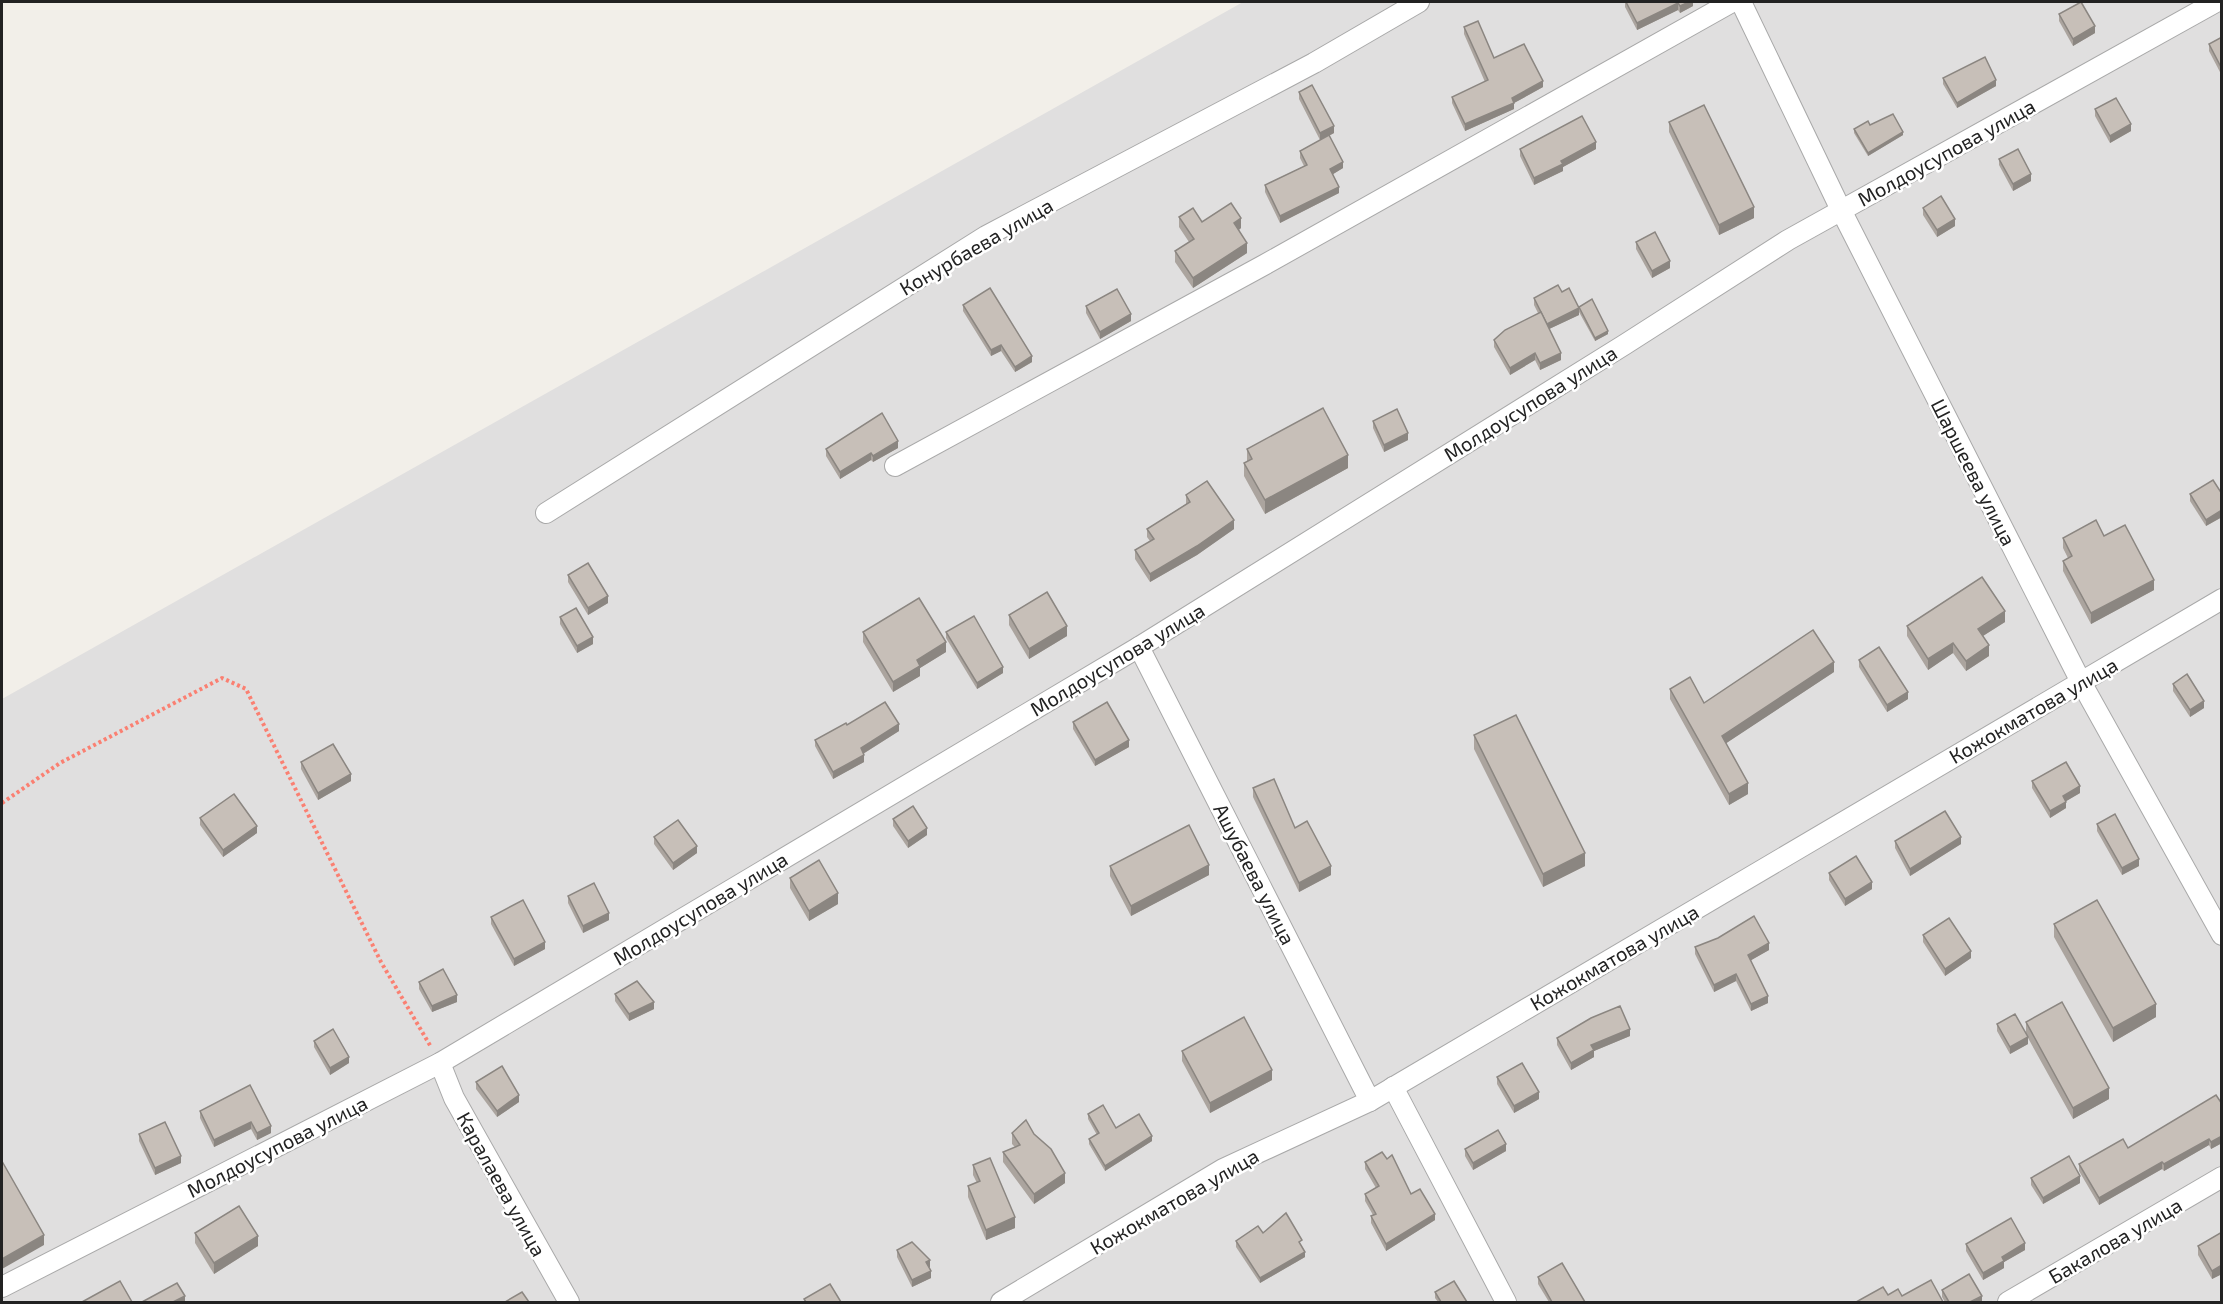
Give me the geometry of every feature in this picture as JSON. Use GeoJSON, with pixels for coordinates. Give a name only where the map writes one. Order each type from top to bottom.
{"type":"FeatureCollection","features":[{"type":"Feature","properties":{"kind":"street","name":"Конурбаева улица"},"geometry":{"type":"LineString","coordinates":[[546,513],[986,236],[1314,63],[1419,2]]}},
{"type":"Feature","properties":{"kind":"street"},"geometry":{"type":"LineString","coordinates":[[895,466],[1253,271],[1732,2]]}},
{"type":"Feature","properties":{"kind":"street","name":"Шаршеева улица"},"geometry":{"type":"LineString","coordinates":[[1741,2],[1840,210],[2080,682],[2222,935]]}},
{"type":"Feature","properties":{"kind":"street","name":"Молдоусупова улица"},"geometry":{"type":"LineString","coordinates":[[2,1287],[440,1063],[1139,647],[1624,345],[1788,240],[2216,2]]}},
{"type":"Feature","properties":{"kind":"street","name":"Кожокматова улица"},"geometry":{"type":"LineString","coordinates":[[1001,1302],[1223,1169],[1370,1101],[2222,600]]}},
{"type":"Feature","properties":{"kind":"street","name":"Ашубаева улица"},"geometry":{"type":"LineString","coordinates":[[1139,647],[1370,1101]]}},
{"type":"Feature","properties":{"kind":"street","name":"Каралаева улица"},"geometry":{"type":"LineString","coordinates":[[440,1063],[454,1098],[569,1302]]}},
{"type":"Feature","properties":{"kind":"street"},"geometry":{"type":"LineString","coordinates":[[1393,1087],[1506,1302]]}},
{"type":"Feature","properties":{"kind":"street","name":"Бакалова улица"},"geometry":{"type":"LineString","coordinates":[[2008,1302],[2222,1177]]}},
{"type":"Feature","properties":{"kind":"path"},"geometry":{"type":"LineString","coordinates":[[2,803],[60,763],[222,678],[246,689],[381,962],[440,1063]]}},
{"type":"Feature","properties":{"kind":"shaded area"},"geometry":{"type":"Polygon","coordinates":[[[1243,2],[2221,2],[2221,1302],[2,1302],[2,699],[1243,2]]]}},
{"type":"Feature","properties":{"kind":"building"},"geometry":{"type":"Polygon","coordinates":[[[1626,2],[1689,2],[1680,6],[1678,3],[1637,23],[1626,2]]]}},
{"type":"Feature","properties":{"kind":"building"},"geometry":{"type":"Polygon","coordinates":[[[2081,2],[2095,26],[2073,39],[2059,14],[2081,2]]]}},
{"type":"Feature","properties":{"kind":"building"},"geometry":{"type":"Polygon","coordinates":[[[1478,21],[1494,58],[1524,44],[1543,81],[1512,98],[1514,103],[1465,124],[1452,97],[1488,80],[1464,27],[1478,21]]]}},
{"type":"Feature","properties":{"kind":"building"},"geometry":{"type":"Polygon","coordinates":[[[2222,37],[2222,67],[2221,67],[2209,44],[2222,37]]]}},
{"type":"Feature","properties":{"kind":"building"},"geometry":{"type":"Polygon","coordinates":[[[1985,57],[1996,80],[1957,103],[1943,78],[1985,57]]]}},
{"type":"Feature","properties":{"kind":"building"},"geometry":{"type":"Polygon","coordinates":[[[1312,85],[1334,126],[1320,133],[1299,92],[1312,85]]]}},
{"type":"Feature","properties":{"kind":"building"},"geometry":{"type":"Polygon","coordinates":[[[2116,98],[2131,124],[2110,136],[2095,109],[2116,98]]]}},
{"type":"Feature","properties":{"kind":"building"},"geometry":{"type":"Polygon","coordinates":[[[1704,105],[1754,207],[1719,225],[1669,122],[1704,105]]]}},
{"type":"Feature","properties":{"kind":"building"},"geometry":{"type":"Polygon","coordinates":[[[1893,114],[1903,132],[1868,153],[1854,129],[1868,121],[1870,125],[1893,114]]]}},
{"type":"Feature","properties":{"kind":"building"},"geometry":{"type":"Polygon","coordinates":[[[1582,116],[1596,142],[1561,161],[1563,164],[1534,178],[1520,149],[1582,116]]]}},
{"type":"Feature","properties":{"kind":"building"},"geometry":{"type":"Polygon","coordinates":[[[1329,135],[1343,162],[1330,169],[1339,187],[1280,216],[1265,185],[1307,165],[1300,151],[1329,135]]]}},
{"type":"Feature","properties":{"kind":"building"},"geometry":{"type":"Polygon","coordinates":[[[2018,149],[2031,174],[2013,184],[1999,159],[2018,149]]]}},
{"type":"Feature","properties":{"kind":"building"},"geometry":{"type":"Polygon","coordinates":[[[1941,196],[1955,219],[1937,230],[1923,208],[1941,196]]]}},
{"type":"Feature","properties":{"kind":"building"},"geometry":{"type":"Polygon","coordinates":[[[1231,203],[1241,218],[1234,223],[1247,243],[1193,278],[1175,251],[1194,239],[1179,217],[1193,208],[1202,222],[1231,203]]]}},
{"type":"Feature","properties":{"kind":"building"},"geometry":{"type":"Polygon","coordinates":[[[1655,232],[1670,261],[1652,271],[1636,242],[1655,232]]]}},
{"type":"Feature","properties":{"kind":"building"},"geometry":{"type":"Polygon","coordinates":[[[1558,285],[1562,292],[1569,288],[1579,308],[1547,324],[1534,298],[1558,285]]]}},
{"type":"Feature","properties":{"kind":"building"},"geometry":{"type":"Polygon","coordinates":[[[990,288],[1032,356],[1015,367],[1001,345],[991,350],[963,305],[990,288]]]}},
{"type":"Feature","properties":{"kind":"building"},"geometry":{"type":"Polygon","coordinates":[[[1117,289],[1131,314],[1100,332],[1086,306],[1117,289]]]}},
{"type":"Feature","properties":{"kind":"building"},"geometry":{"type":"Polygon","coordinates":[[[1592,299],[1608,331],[1595,338],[1579,307],[1592,299]]]}},
{"type":"Feature","properties":{"kind":"building"},"geometry":{"type":"Polygon","coordinates":[[[1541,312],[1561,353],[1540,363],[1535,353],[1510,368],[1494,340],[1505,330],[1541,312]]]}},
{"type":"Feature","properties":{"kind":"building"},"geometry":{"type":"Polygon","coordinates":[[[1323,408],[1348,455],[1265,500],[1244,463],[1252,459],[1247,449],[1323,408]]]}},
{"type":"Feature","properties":{"kind":"building"},"geometry":{"type":"Polygon","coordinates":[[[1397,409],[1408,433],[1384,445],[1373,421],[1397,409]]]}},
{"type":"Feature","properties":{"kind":"building"},"geometry":{"type":"Polygon","coordinates":[[[882,413],[898,441],[873,456],[871,453],[840,472],[826,449],[882,413]]]}},
{"type":"Feature","properties":{"kind":"building"},"geometry":{"type":"Polygon","coordinates":[[[2213,480],[2222,494],[2222,510],[2206,520],[2190,494],[2213,480]]]}},
{"type":"Feature","properties":{"kind":"building"},"geometry":{"type":"Polygon","coordinates":[[[1207,481],[1234,520],[1197,546],[1150,574],[1135,550],[1154,539],[1147,529],[1190,502],[1186,495],[1207,481]]]}},
{"type":"Feature","properties":{"kind":"building"},"geometry":{"type":"Polygon","coordinates":[[[2096,520],[2104,536],[2125,525],[2154,580],[2091,613],[2063,561],[2072,556],[2063,538],[2096,520]]]}},
{"type":"Feature","properties":{"kind":"building"},"geometry":{"type":"Polygon","coordinates":[[[588,563],[608,596],[588,608],[568,575],[588,563]]]}},
{"type":"Feature","properties":{"kind":"building"},"geometry":{"type":"Polygon","coordinates":[[[1982,577],[2005,611],[1978,629],[1989,645],[1966,661],[1953,643],[1928,659],[1907,626],[1982,577]]]}},
{"type":"Feature","properties":{"kind":"building"},"geometry":{"type":"Polygon","coordinates":[[[1047,592],[1067,626],[1029,649],[1009,615],[1047,592]]]}},
{"type":"Feature","properties":{"kind":"building"},"geometry":{"type":"Polygon","coordinates":[[[919,598],[946,642],[917,660],[920,666],[893,682],[863,632],[919,598]]]}},
{"type":"Feature","properties":{"kind":"building"},"geometry":{"type":"Polygon","coordinates":[[[576,608],[593,637],[577,646],[560,617],[576,608]]]}},
{"type":"Feature","properties":{"kind":"building"},"geometry":{"type":"Polygon","coordinates":[[[974,616],[1003,667],[977,683],[946,632],[974,616]]]}},
{"type":"Feature","properties":{"kind":"building"},"geometry":{"type":"Polygon","coordinates":[[[1813,630],[1834,662],[1722,736],[1748,783],[1729,794],[1670,689],[1690,677],[1704,703],[1813,630]]]}},
{"type":"Feature","properties":{"kind":"building"},"geometry":{"type":"Polygon","coordinates":[[[1879,647],[1908,692],[1887,705],[1859,660],[1879,647]]]}},
{"type":"Feature","properties":{"kind":"building"},"geometry":{"type":"Polygon","coordinates":[[[2187,674],[2204,701],[2190,710],[2173,684],[2187,674]]]}},
{"type":"Feature","properties":{"kind":"building"},"geometry":{"type":"Polygon","coordinates":[[[885,702],[899,724],[861,748],[864,755],[833,772],[815,740],[846,723],[847,725],[885,702]]]}},
{"type":"Feature","properties":{"kind":"building"},"geometry":{"type":"Polygon","coordinates":[[[1107,702],[1129,740],[1095,760],[1073,722],[1107,702]]]}},
{"type":"Feature","properties":{"kind":"building"},"geometry":{"type":"Polygon","coordinates":[[[1516,715],[1585,853],[1543,874],[1474,735],[1516,715]]]}},
{"type":"Feature","properties":{"kind":"building"},"geometry":{"type":"Polygon","coordinates":[[[333,744],[351,774],[318,793],[301,762],[333,744]]]}},
{"type":"Feature","properties":{"kind":"building"},"geometry":{"type":"Polygon","coordinates":[[[2066,762],[2080,786],[2063,796],[2066,802],[2050,811],[2032,781],[2066,762]]]}},
{"type":"Feature","properties":{"kind":"building"},"geometry":{"type":"Polygon","coordinates":[[[1274,779],[1295,828],[1307,821],[1331,866],[1299,883],[1253,788],[1274,779]]]}},
{"type":"Feature","properties":{"kind":"building"},"geometry":{"type":"Polygon","coordinates":[[[234,794],[257,826],[223,850],[200,818],[234,794]]]}},
{"type":"Feature","properties":{"kind":"building"},"geometry":{"type":"Polygon","coordinates":[[[913,806],[927,828],[908,841],[893,819],[913,806]]]}},
{"type":"Feature","properties":{"kind":"building"},"geometry":{"type":"Polygon","coordinates":[[[1945,811],[1961,837],[1910,869],[1895,841],[1945,811]]]}},
{"type":"Feature","properties":{"kind":"building"},"geometry":{"type":"Polygon","coordinates":[[[2115,814],[2139,859],[2122,868],[2097,824],[2115,814]]]}},
{"type":"Feature","properties":{"kind":"building"},"geometry":{"type":"Polygon","coordinates":[[[678,820],[697,846],[673,863],[654,837],[678,820]]]}},
{"type":"Feature","properties":{"kind":"building"},"geometry":{"type":"Polygon","coordinates":[[[1189,825],[1209,865],[1131,906],[1110,866],[1189,825]]]}},
{"type":"Feature","properties":{"kind":"building"},"geometry":{"type":"Polygon","coordinates":[[[1856,856],[1872,882],[1845,899],[1829,873],[1856,856]]]}},
{"type":"Feature","properties":{"kind":"building"},"geometry":{"type":"Polygon","coordinates":[[[819,860],[838,893],[809,911],[790,878],[819,860]]]}},
{"type":"Feature","properties":{"kind":"building"},"geometry":{"type":"Polygon","coordinates":[[[594,883],[609,913],[583,926],[568,896],[594,883]]]}},
{"type":"Feature","properties":{"kind":"building"},"geometry":{"type":"Polygon","coordinates":[[[523,900],[545,942],[514,959],[491,917],[523,900]]]}},
{"type":"Feature","properties":{"kind":"building"},"geometry":{"type":"Polygon","coordinates":[[[2097,900],[2156,1004],[2113,1028],[2054,924],[2097,900]]]}},
{"type":"Feature","properties":{"kind":"building"},"geometry":{"type":"Polygon","coordinates":[[[1754,916],[1769,943],[1748,955],[1768,996],[1751,1004],[1736,974],[1714,985],[1695,947],[1718,938],[1754,916]]]}},
{"type":"Feature","properties":{"kind":"building"},"geometry":{"type":"Polygon","coordinates":[[[1949,918],[1971,951],[1945,969],[1923,935],[1949,918]]]}},
{"type":"Feature","properties":{"kind":"building"},"geometry":{"type":"Polygon","coordinates":[[[443,969],[457,995],[432,1006],[419,982],[443,969]]]}},
{"type":"Feature","properties":{"kind":"building"},"geometry":{"type":"Polygon","coordinates":[[[637,981],[654,1002],[629,1014],[615,994],[637,981]]]}},
{"type":"Feature","properties":{"kind":"building"},"geometry":{"type":"Polygon","coordinates":[[[2062,1002],[2109,1088],[2073,1108],[2026,1022],[2062,1002]]]}},
{"type":"Feature","properties":{"kind":"building"},"geometry":{"type":"Polygon","coordinates":[[[1620,1006],[1630,1029],[1591,1045],[1594,1050],[1571,1063],[1557,1038],[1591,1018],[1620,1006]]]}},
{"type":"Feature","properties":{"kind":"building"},"geometry":{"type":"Polygon","coordinates":[[[2015,1014],[2028,1037],[2010,1047],[1997,1024],[2015,1014]]]}},
{"type":"Feature","properties":{"kind":"building"},"geometry":{"type":"Polygon","coordinates":[[[1244,1017],[1272,1070],[1210,1103],[1182,1051],[1244,1017]]]}},
{"type":"Feature","properties":{"kind":"building"},"geometry":{"type":"Polygon","coordinates":[[[333,1029],[349,1057],[330,1068],[314,1041],[333,1029]]]}},
{"type":"Feature","properties":{"kind":"building"},"geometry":{"type":"Polygon","coordinates":[[[1522,1063],[1539,1092],[1514,1106],[1497,1077],[1522,1063]]]}},
{"type":"Feature","properties":{"kind":"building"},"geometry":{"type":"Polygon","coordinates":[[[502,1066],[519,1095],[497,1111],[476,1082],[502,1066]]]}},
{"type":"Feature","properties":{"kind":"building"},"geometry":{"type":"Polygon","coordinates":[[[250,1085],[271,1126],[257,1133],[251,1122],[214,1140],[200,1111],[250,1085]]]}},
{"type":"Feature","properties":{"kind":"building"},"geometry":{"type":"Polygon","coordinates":[[[2216,1095],[2222,1104],[2222,1136],[2211,1142],[2209,1139],[2164,1164],[2162,1162],[2099,1198],[2079,1164],[2123,1139],[2128,1148],[2216,1095]]]}},
{"type":"Feature","properties":{"kind":"building"},"geometry":{"type":"Polygon","coordinates":[[[1103,1105],[1116,1128],[1139,1114],[1152,1136],[1105,1166],[1089,1139],[1099,1133],[1088,1114],[1103,1105]]]}},
{"type":"Feature","properties":{"kind":"building"},"geometry":{"type":"Polygon","coordinates":[[[1026,1120],[1034,1134],[1051,1149],[1065,1173],[1034,1194],[1003,1152],[1020,1145],[1012,1133],[1026,1120]]]}},
{"type":"Feature","properties":{"kind":"building"},"geometry":{"type":"Polygon","coordinates":[[[165,1122],[181,1156],[155,1168],[139,1134],[165,1122]]]}},
{"type":"Feature","properties":{"kind":"building"},"geometry":{"type":"Polygon","coordinates":[[[1498,1130],[1506,1144],[1473,1163],[1465,1149],[1498,1130]]]}},
{"type":"Feature","properties":{"kind":"building"},"geometry":{"type":"Polygon","coordinates":[[[1382,1152],[1387,1159],[1392,1155],[1411,1194],[1420,1189],[1435,1214],[1386,1244],[1371,1216],[1376,1214],[1365,1194],[1379,1186],[1365,1162],[1382,1152]]]}},
{"type":"Feature","properties":{"kind":"building"},"geometry":{"type":"Polygon","coordinates":[[[2069,1156],[2080,1176],[2043,1198],[2031,1178],[2069,1156]]]}},
{"type":"Feature","properties":{"kind":"building"},"geometry":{"type":"Polygon","coordinates":[[[990,1158],[1015,1217],[986,1230],[968,1186],[980,1181],[973,1165],[990,1158]]]}},
{"type":"Feature","properties":{"kind":"building"},"geometry":{"type":"Polygon","coordinates":[[[2,1164],[44,1235],[2,1259],[2,1164]]]}},
{"type":"Feature","properties":{"kind":"building"},"geometry":{"type":"Polygon","coordinates":[[[239,1206],[258,1236],[214,1263],[195,1233],[239,1206]]]}},
{"type":"Feature","properties":{"kind":"building"},"geometry":{"type":"Polygon","coordinates":[[[1286,1213],[1302,1240],[1299,1242],[1305,1252],[1260,1278],[1236,1241],[1258,1226],[1263,1233],[1286,1213]]]}},
{"type":"Feature","properties":{"kind":"building"},"geometry":{"type":"Polygon","coordinates":[[[2011,1218],[2025,1243],[2002,1257],[2004,1261],[1983,1273],[1966,1244],[2011,1218]]]}},
{"type":"Feature","properties":{"kind":"building"},"geometry":{"type":"Polygon","coordinates":[[[2222,1232],[2222,1265],[2212,1271],[2198,1246],[2222,1232]]]}},
{"type":"Feature","properties":{"kind":"building"},"geometry":{"type":"Polygon","coordinates":[[[912,1242],[930,1260],[926,1262],[931,1271],[912,1280],[897,1250],[912,1242]]]}},
{"type":"Feature","properties":{"kind":"building"},"geometry":{"type":"Polygon","coordinates":[[[1562,1263],[1585,1302],[1552,1302],[1538,1277],[1562,1263]]]}},
{"type":"Feature","properties":{"kind":"building"},"geometry":{"type":"Polygon","coordinates":[[[1969,1274],[1982,1296],[1970,1302],[1949,1302],[1942,1290],[1969,1274]]]}},
{"type":"Feature","properties":{"kind":"building"},"geometry":{"type":"Polygon","coordinates":[[[1931,1280],[1943,1302],[1856,1302],[1883,1287],[1888,1295],[1898,1289],[1902,1296],[1931,1280]]]}},
{"type":"Feature","properties":{"kind":"building"},"geometry":{"type":"Polygon","coordinates":[[[120,1281],[132,1302],[82,1302],[120,1281]]]}},
{"type":"Feature","properties":{"kind":"building"},"geometry":{"type":"Polygon","coordinates":[[[1454,1281],[1467,1302],[1441,1302],[1435,1292],[1454,1281]]]}},
{"type":"Feature","properties":{"kind":"building"},"geometry":{"type":"Polygon","coordinates":[[[177,1283],[185,1296],[173,1302],[142,1302],[177,1283]]]}},
{"type":"Feature","properties":{"kind":"building"},"geometry":{"type":"Polygon","coordinates":[[[830,1284],[841,1302],[806,1302],[804,1299],[830,1284]]]}},
{"type":"Feature","properties":{"kind":"building"},"geometry":{"type":"Polygon","coordinates":[[[522,1292],[529,1302],[505,1302],[522,1292]]]}}]}
